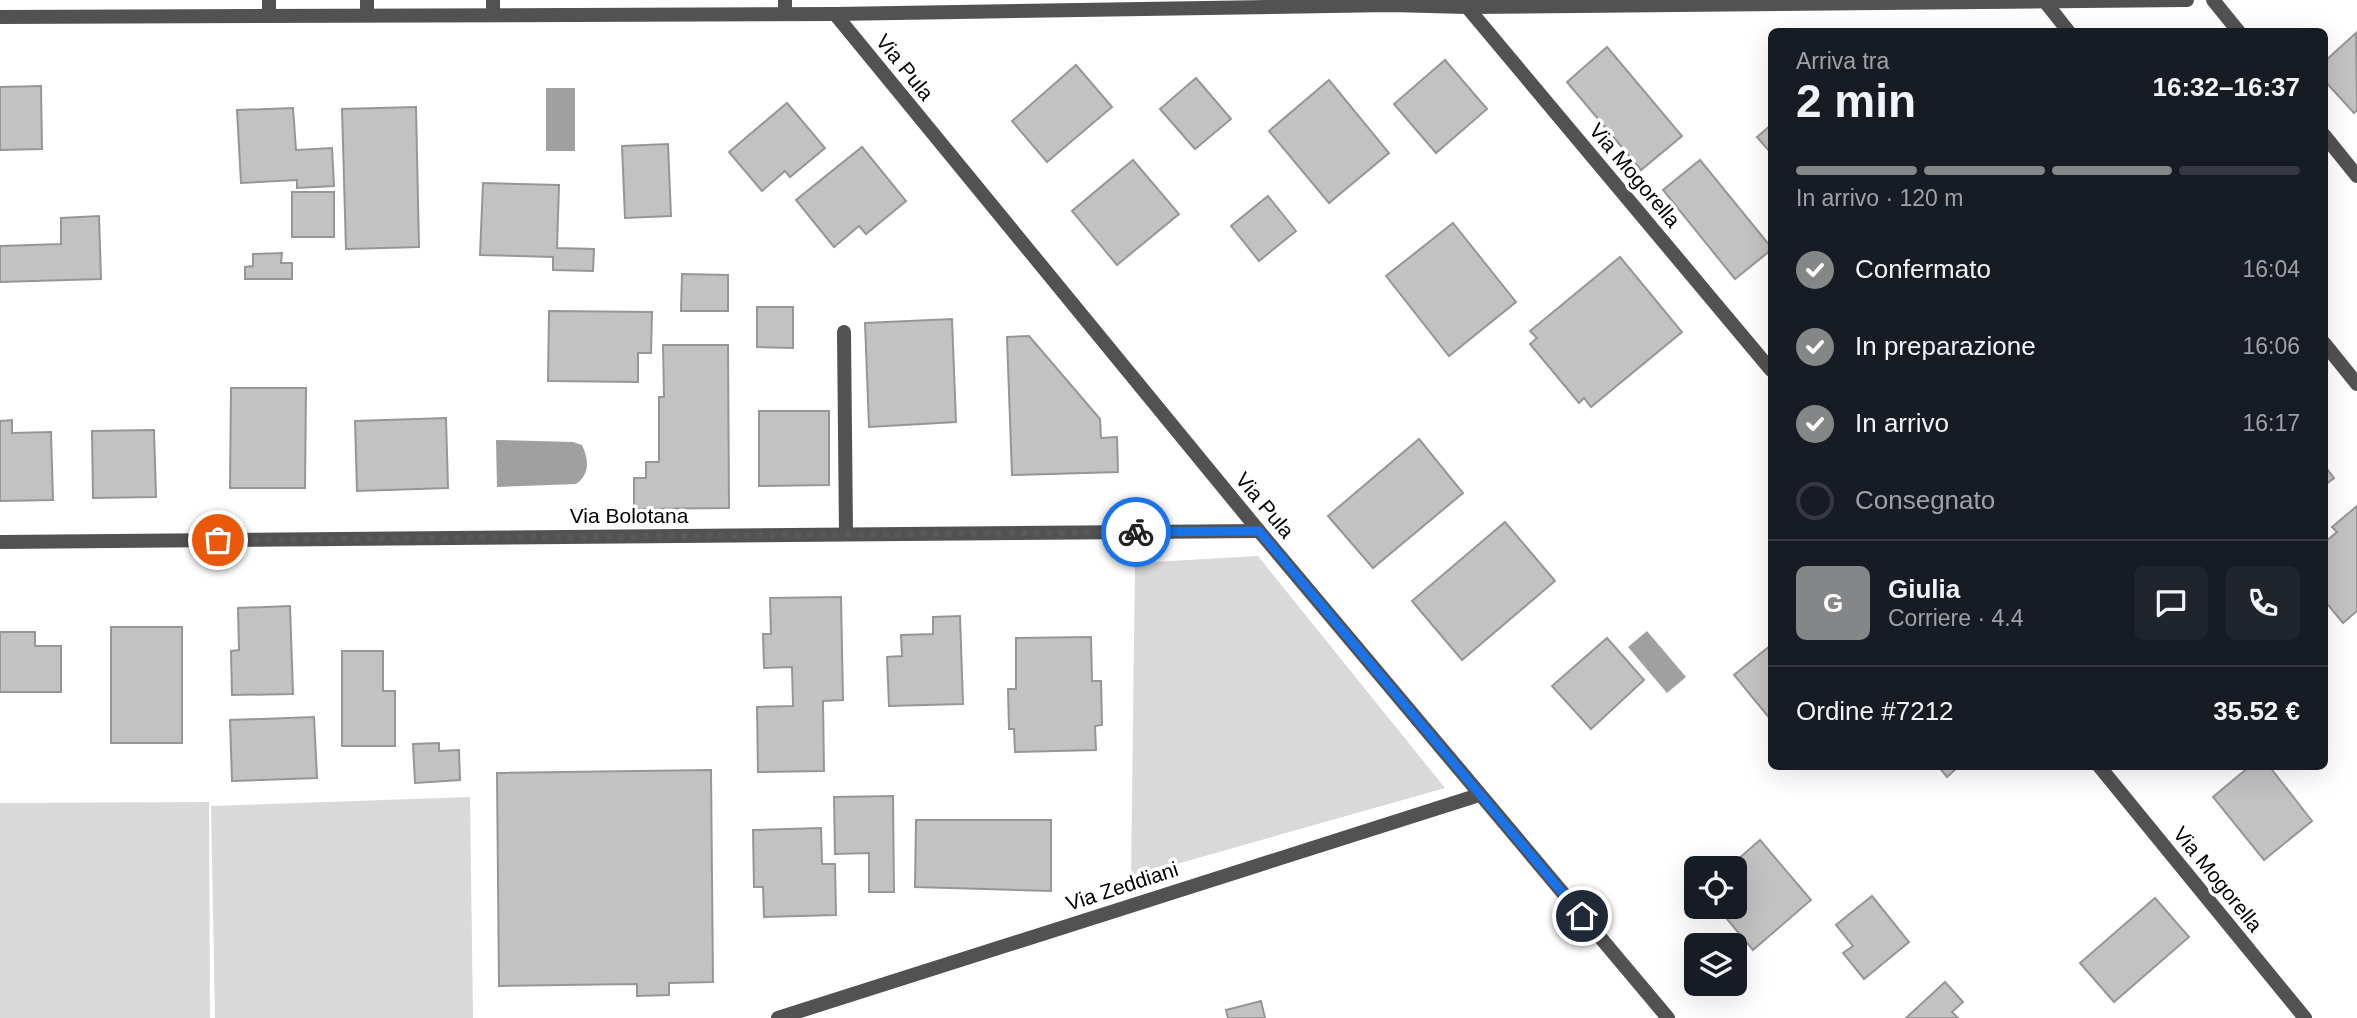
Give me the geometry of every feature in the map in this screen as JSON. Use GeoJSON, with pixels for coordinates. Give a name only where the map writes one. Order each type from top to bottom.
{"type":"FeatureCollection","features":[{"type":"Feature","properties":{"kind":"street"},"geometry":{"type":"LineString","coordinates":[[269,0],[269,16]]}},
{"type":"Feature","properties":{"kind":"street"},"geometry":{"type":"LineString","coordinates":[[367,0],[367,15]]}},
{"type":"Feature","properties":{"kind":"street"},"geometry":{"type":"LineString","coordinates":[[0,17],[367,15],[494,8],[785,7],[835,14],[913,7],[1391,3],[1467,7],[2187,0]]}},
{"type":"Feature","properties":{"kind":"street"},"geometry":{"type":"LineString","coordinates":[[2213,0],[2236,28]]}},
{"type":"Feature","properties":{"kind":"street"},"geometry":{"type":"LineString","coordinates":[[2046,3],[2066,28]]}},
{"type":"Feature","properties":{"kind":"street","name":"Via Mogorella"},"geometry":{"type":"LineString","coordinates":[[1467,7],[1768,366]]}},
{"type":"Feature","properties":{"kind":"street","name":"Via Pula"},"geometry":{"type":"LineString","coordinates":[[835,14],[1259,531],[1668,1018]]}},
{"type":"Feature","properties":{"kind":"street"},"geometry":{"type":"LineString","coordinates":[[2328,140],[2357,176]]}},
{"type":"Feature","properties":{"kind":"street"},"geometry":{"type":"LineString","coordinates":[[844,332],[846,534]]}},
{"type":"Feature","properties":{"kind":"street"},"geometry":{"type":"LineString","coordinates":[[2328,348],[2357,384]]}},
{"type":"Feature","properties":{"kind":"street","name":"Via Bolotana"},"geometry":{"type":"LineString","coordinates":[[0,542],[1259,531]]}},
{"type":"Feature","properties":{"kind":"street","name":"Via Mogorella"},"geometry":{"type":"LineString","coordinates":[[2102,770],[2305,1018]]}},
{"type":"Feature","properties":{"kind":"street","name":"Via Zeddiani"},"geometry":{"type":"LineString","coordinates":[[778,1018],[1479,795]]}},
{"type":"Feature","properties":{"kind":"shaded area"},"geometry":{"type":"Polygon","coordinates":[[[546,88],[575,88],[575,151],[546,151],[546,88]]]}},
{"type":"Feature","properties":{"kind":"shaded area"},"geometry":{"type":"Polygon","coordinates":[[[496,440],[573,442],[582,445],[587,461],[586,471],[576,484],[497,487],[496,440]]]}},
{"type":"Feature","properties":{"kind":"shaded area"},"geometry":{"type":"Polygon","coordinates":[[[1258,556],[1445,788],[1131,877],[1135,563],[1258,556]]]}},
{"type":"Feature","properties":{"kind":"shaded area"},"geometry":{"type":"Polygon","coordinates":[[[1647,631],[1686,677],[1667,693],[1628,647],[1647,631]]]}},
{"type":"Feature","properties":{"kind":"shaded area"},"geometry":{"type":"Polygon","coordinates":[[[470,797],[473,1018],[215,1018],[211,806],[470,797]]]}},
{"type":"Feature","properties":{"kind":"shaded area"},"geometry":{"type":"Polygon","coordinates":[[[209,802],[210,1018],[0,1018],[0,803],[209,802]]]}},
{"type":"Feature","properties":{"kind":"building"},"geometry":{"type":"Polygon","coordinates":[[[2356,33],[2357,110],[2354,113],[2328,84],[2328,58],[2356,33]]]}},
{"type":"Feature","properties":{"kind":"building"},"geometry":{"type":"Polygon","coordinates":[[[1607,47],[1682,136],[1641,170],[1567,82],[1607,47]]]}},
{"type":"Feature","properties":{"kind":"building"},"geometry":{"type":"Polygon","coordinates":[[[1445,60],[1487,109],[1436,153],[1394,104],[1445,60]]]}},
{"type":"Feature","properties":{"kind":"building"},"geometry":{"type":"Polygon","coordinates":[[[1076,65],[1112,107],[1047,162],[1012,121],[1076,65]]]}},
{"type":"Feature","properties":{"kind":"building"},"geometry":{"type":"Polygon","coordinates":[[[1196,78],[1231,119],[1195,149],[1160,109],[1196,78]]]}},
{"type":"Feature","properties":{"kind":"building"},"geometry":{"type":"Polygon","coordinates":[[[1329,80],[1389,153],[1329,203],[1269,131],[1329,80]]]}},
{"type":"Feature","properties":{"kind":"building"},"geometry":{"type":"Polygon","coordinates":[[[41,86],[42,149],[0,150],[0,87],[41,86]]]}},
{"type":"Feature","properties":{"kind":"building"},"geometry":{"type":"Polygon","coordinates":[[[787,103],[825,148],[790,177],[785,171],[762,191],[729,152],[787,103]]]}},
{"type":"Feature","properties":{"kind":"building"},"geometry":{"type":"Polygon","coordinates":[[[416,107],[419,247],[346,249],[342,109],[416,107]]]}},
{"type":"Feature","properties":{"kind":"building"},"geometry":{"type":"Polygon","coordinates":[[[293,108],[296,150],[332,148],[334,186],[297,188],[297,180],[241,183],[237,110],[293,108]]]}},
{"type":"Feature","properties":{"kind":"building"},"geometry":{"type":"Polygon","coordinates":[[[1768,128],[1768,150],[1757,137],[1768,128]]]}},
{"type":"Feature","properties":{"kind":"building"},"geometry":{"type":"Polygon","coordinates":[[[668,144],[671,216],[625,218],[622,146],[668,144]]]}},
{"type":"Feature","properties":{"kind":"building"},"geometry":{"type":"Polygon","coordinates":[[[862,147],[906,201],[866,234],[859,226],[834,247],[796,200],[862,147]]]}},
{"type":"Feature","properties":{"kind":"building"},"geometry":{"type":"Polygon","coordinates":[[[1133,160],[1179,214],[1117,265],[1072,211],[1133,160]]]}},
{"type":"Feature","properties":{"kind":"building"},"geometry":{"type":"Polygon","coordinates":[[[1700,160],[1768,243],[1768,252],[1735,279],[1663,190],[1700,160]]]}},
{"type":"Feature","properties":{"kind":"building"},"geometry":{"type":"Polygon","coordinates":[[[483,183],[559,185],[557,248],[594,249],[593,271],[553,270],[553,257],[480,255],[483,183]]]}},
{"type":"Feature","properties":{"kind":"building"},"geometry":{"type":"Polygon","coordinates":[[[292,192],[334,192],[334,237],[292,237],[292,192]]]}},
{"type":"Feature","properties":{"kind":"building"},"geometry":{"type":"Polygon","coordinates":[[[1268,196],[1296,231],[1259,261],[1231,226],[1268,196]]]}},
{"type":"Feature","properties":{"kind":"building"},"geometry":{"type":"Polygon","coordinates":[[[99,216],[101,279],[0,282],[0,246],[61,244],[61,218],[99,216]]]}},
{"type":"Feature","properties":{"kind":"building"},"geometry":{"type":"Polygon","coordinates":[[[1453,223],[1516,302],[1449,356],[1386,276],[1453,223]]]}},
{"type":"Feature","properties":{"kind":"building"},"geometry":{"type":"Polygon","coordinates":[[[282,253],[281,263],[292,263],[292,279],[245,279],[245,267],[253,266],[253,254],[282,253]]]}},
{"type":"Feature","properties":{"kind":"building"},"geometry":{"type":"Polygon","coordinates":[[[1620,257],[1682,332],[1591,407],[1584,398],[1579,403],[1530,344],[1537,338],[1530,331],[1620,257]]]}},
{"type":"Feature","properties":{"kind":"building"},"geometry":{"type":"Polygon","coordinates":[[[682,274],[728,275],[728,311],[681,311],[682,274]]]}},
{"type":"Feature","properties":{"kind":"building"},"geometry":{"type":"Polygon","coordinates":[[[757,307],[793,307],[793,348],[757,347],[757,307]]]}},
{"type":"Feature","properties":{"kind":"building"},"geometry":{"type":"Polygon","coordinates":[[[549,311],[652,312],[651,353],[638,353],[638,382],[548,381],[549,311]]]}},
{"type":"Feature","properties":{"kind":"building"},"geometry":{"type":"Polygon","coordinates":[[[952,319],[956,422],[869,427],[865,323],[952,319]]]}},
{"type":"Feature","properties":{"kind":"building"},"geometry":{"type":"Polygon","coordinates":[[[1029,336],[1100,419],[1101,438],[1117,437],[1118,472],[1012,475],[1007,337],[1029,336]]]}},
{"type":"Feature","properties":{"kind":"building"},"geometry":{"type":"Polygon","coordinates":[[[663,345],[728,345],[729,508],[634,509],[634,478],[646,478],[646,462],[659,462],[659,397],[664,397],[663,345]]]}},
{"type":"Feature","properties":{"kind":"building"},"geometry":{"type":"Polygon","coordinates":[[[231,388],[306,388],[305,488],[230,488],[231,388]]]}},
{"type":"Feature","properties":{"kind":"building"},"geometry":{"type":"Polygon","coordinates":[[[759,411],[829,411],[829,485],[759,486],[759,411]]]}},
{"type":"Feature","properties":{"kind":"building"},"geometry":{"type":"Polygon","coordinates":[[[446,418],[448,488],[357,491],[355,421],[446,418]]]}},
{"type":"Feature","properties":{"kind":"building"},"geometry":{"type":"Polygon","coordinates":[[[12,420],[12,433],[51,432],[53,500],[0,501],[0,421],[12,420]]]}},
{"type":"Feature","properties":{"kind":"building"},"geometry":{"type":"Polygon","coordinates":[[[154,430],[156,497],[93,498],[92,431],[154,430]]]}},
{"type":"Feature","properties":{"kind":"building"},"geometry":{"type":"Polygon","coordinates":[[[1419,439],[1463,493],[1373,568],[1328,516],[1419,439]]]}},
{"type":"Feature","properties":{"kind":"building"},"geometry":{"type":"Polygon","coordinates":[[[2328,470],[2334,478],[2328,483],[2328,470]]]}},
{"type":"Feature","properties":{"kind":"building"},"geometry":{"type":"Polygon","coordinates":[[[2357,506],[2357,611],[2343,623],[2328,605],[2328,540],[2337,532],[2332,527],[2357,506]]]}},
{"type":"Feature","properties":{"kind":"building"},"geometry":{"type":"Polygon","coordinates":[[[1505,522],[1555,581],[1462,660],[1412,601],[1505,522]]]}},
{"type":"Feature","properties":{"kind":"building"},"geometry":{"type":"Polygon","coordinates":[[[841,597],[843,700],[823,701],[824,771],[758,772],[757,707],[793,706],[792,667],[764,668],[763,634],[771,634],[770,598],[841,597]]]}},
{"type":"Feature","properties":{"kind":"building"},"geometry":{"type":"Polygon","coordinates":[[[290,606],[293,694],[232,695],[231,651],[239,650],[238,608],[290,606]]]}},
{"type":"Feature","properties":{"kind":"building"},"geometry":{"type":"Polygon","coordinates":[[[960,616],[963,704],[889,706],[887,657],[902,656],[901,635],[933,634],[933,617],[960,616]]]}},
{"type":"Feature","properties":{"kind":"building"},"geometry":{"type":"Polygon","coordinates":[[[111,627],[182,627],[182,743],[111,743],[111,627]]]}},
{"type":"Feature","properties":{"kind":"building"},"geometry":{"type":"Polygon","coordinates":[[[0,632],[35,632],[35,646],[61,646],[61,692],[0,692],[0,632]]]}},
{"type":"Feature","properties":{"kind":"building"},"geometry":{"type":"Polygon","coordinates":[[[1091,637],[1092,681],[1101,681],[1102,725],[1095,726],[1096,750],[1015,752],[1014,729],[1009,729],[1008,689],[1016,689],[1016,638],[1091,637]]]}},
{"type":"Feature","properties":{"kind":"building"},"geometry":{"type":"Polygon","coordinates":[[[1607,638],[1644,680],[1591,729],[1552,686],[1607,638]]]}},
{"type":"Feature","properties":{"kind":"building"},"geometry":{"type":"Polygon","coordinates":[[[1768,647],[1768,716],[1734,675],[1768,647]]]}},
{"type":"Feature","properties":{"kind":"building"},"geometry":{"type":"Polygon","coordinates":[[[342,651],[383,651],[383,691],[395,691],[395,746],[342,746],[342,651]]]}},
{"type":"Feature","properties":{"kind":"building"},"geometry":{"type":"Polygon","coordinates":[[[314,717],[317,778],[232,781],[230,720],[314,717]]]}},
{"type":"Feature","properties":{"kind":"building"},"geometry":{"type":"Polygon","coordinates":[[[439,743],[439,751],[459,750],[460,780],[415,783],[413,744],[439,743]]]}},
{"type":"Feature","properties":{"kind":"building"},"geometry":{"type":"Polygon","coordinates":[[[711,770],[713,982],[669,983],[669,995],[637,996],[637,984],[499,986],[497,773],[711,770]]]}},
{"type":"Feature","properties":{"kind":"building"},"geometry":{"type":"Polygon","coordinates":[[[1941,770],[1955,770],[1947,777],[1941,770]]]}},
{"type":"Feature","properties":{"kind":"building"},"geometry":{"type":"Polygon","coordinates":[[[2245,770],[2272,770],[2312,821],[2264,860],[2213,797],[2245,770]]]}},
{"type":"Feature","properties":{"kind":"building"},"geometry":{"type":"Polygon","coordinates":[[[893,796],[894,892],[869,892],[869,853],[835,854],[834,797],[893,796]]]}},
{"type":"Feature","properties":{"kind":"building"},"geometry":{"type":"Polygon","coordinates":[[[916,820],[1051,820],[1051,891],[915,887],[916,820]]]}},
{"type":"Feature","properties":{"kind":"building"},"geometry":{"type":"Polygon","coordinates":[[[821,828],[822,864],[835,864],[836,915],[764,917],[763,887],[754,887],[753,830],[821,828]]]}},
{"type":"Feature","properties":{"kind":"building"},"geometry":{"type":"Polygon","coordinates":[[[1760,840],[1811,900],[1753,950],[1747,943],[1747,933],[1739,933],[1727,919],[1747,919],[1747,856],[1742,856],[1760,840]]]}},
{"type":"Feature","properties":{"kind":"building"},"geometry":{"type":"Polygon","coordinates":[[[1872,896],[1909,942],[1864,979],[1843,953],[1853,946],[1836,925],[1872,896]]]}},
{"type":"Feature","properties":{"kind":"building"},"geometry":{"type":"Polygon","coordinates":[[[2155,898],[2189,937],[2114,1002],[2080,963],[2155,898]]]}},
{"type":"Feature","properties":{"kind":"building"},"geometry":{"type":"Polygon","coordinates":[[[1945,982],[1963,1002],[1952,1012],[1958,1018],[1906,1018],[1945,982]]]}},
{"type":"Feature","properties":{"kind":"building"},"geometry":{"type":"Polygon","coordinates":[[[1261,1001],[1265,1018],[1228,1018],[1226,1010],[1261,1001]]]}},
{"type":"Feature","properties":{"kind":"way so far"},"geometry":{"type":"LineString","coordinates":[[218,540],[1136,532]]}},
{"type":"Feature","properties":{"kind":"route"},"geometry":{"type":"LineString","coordinates":[[1136,532],[1259,531],[1582,916]]}}]}
